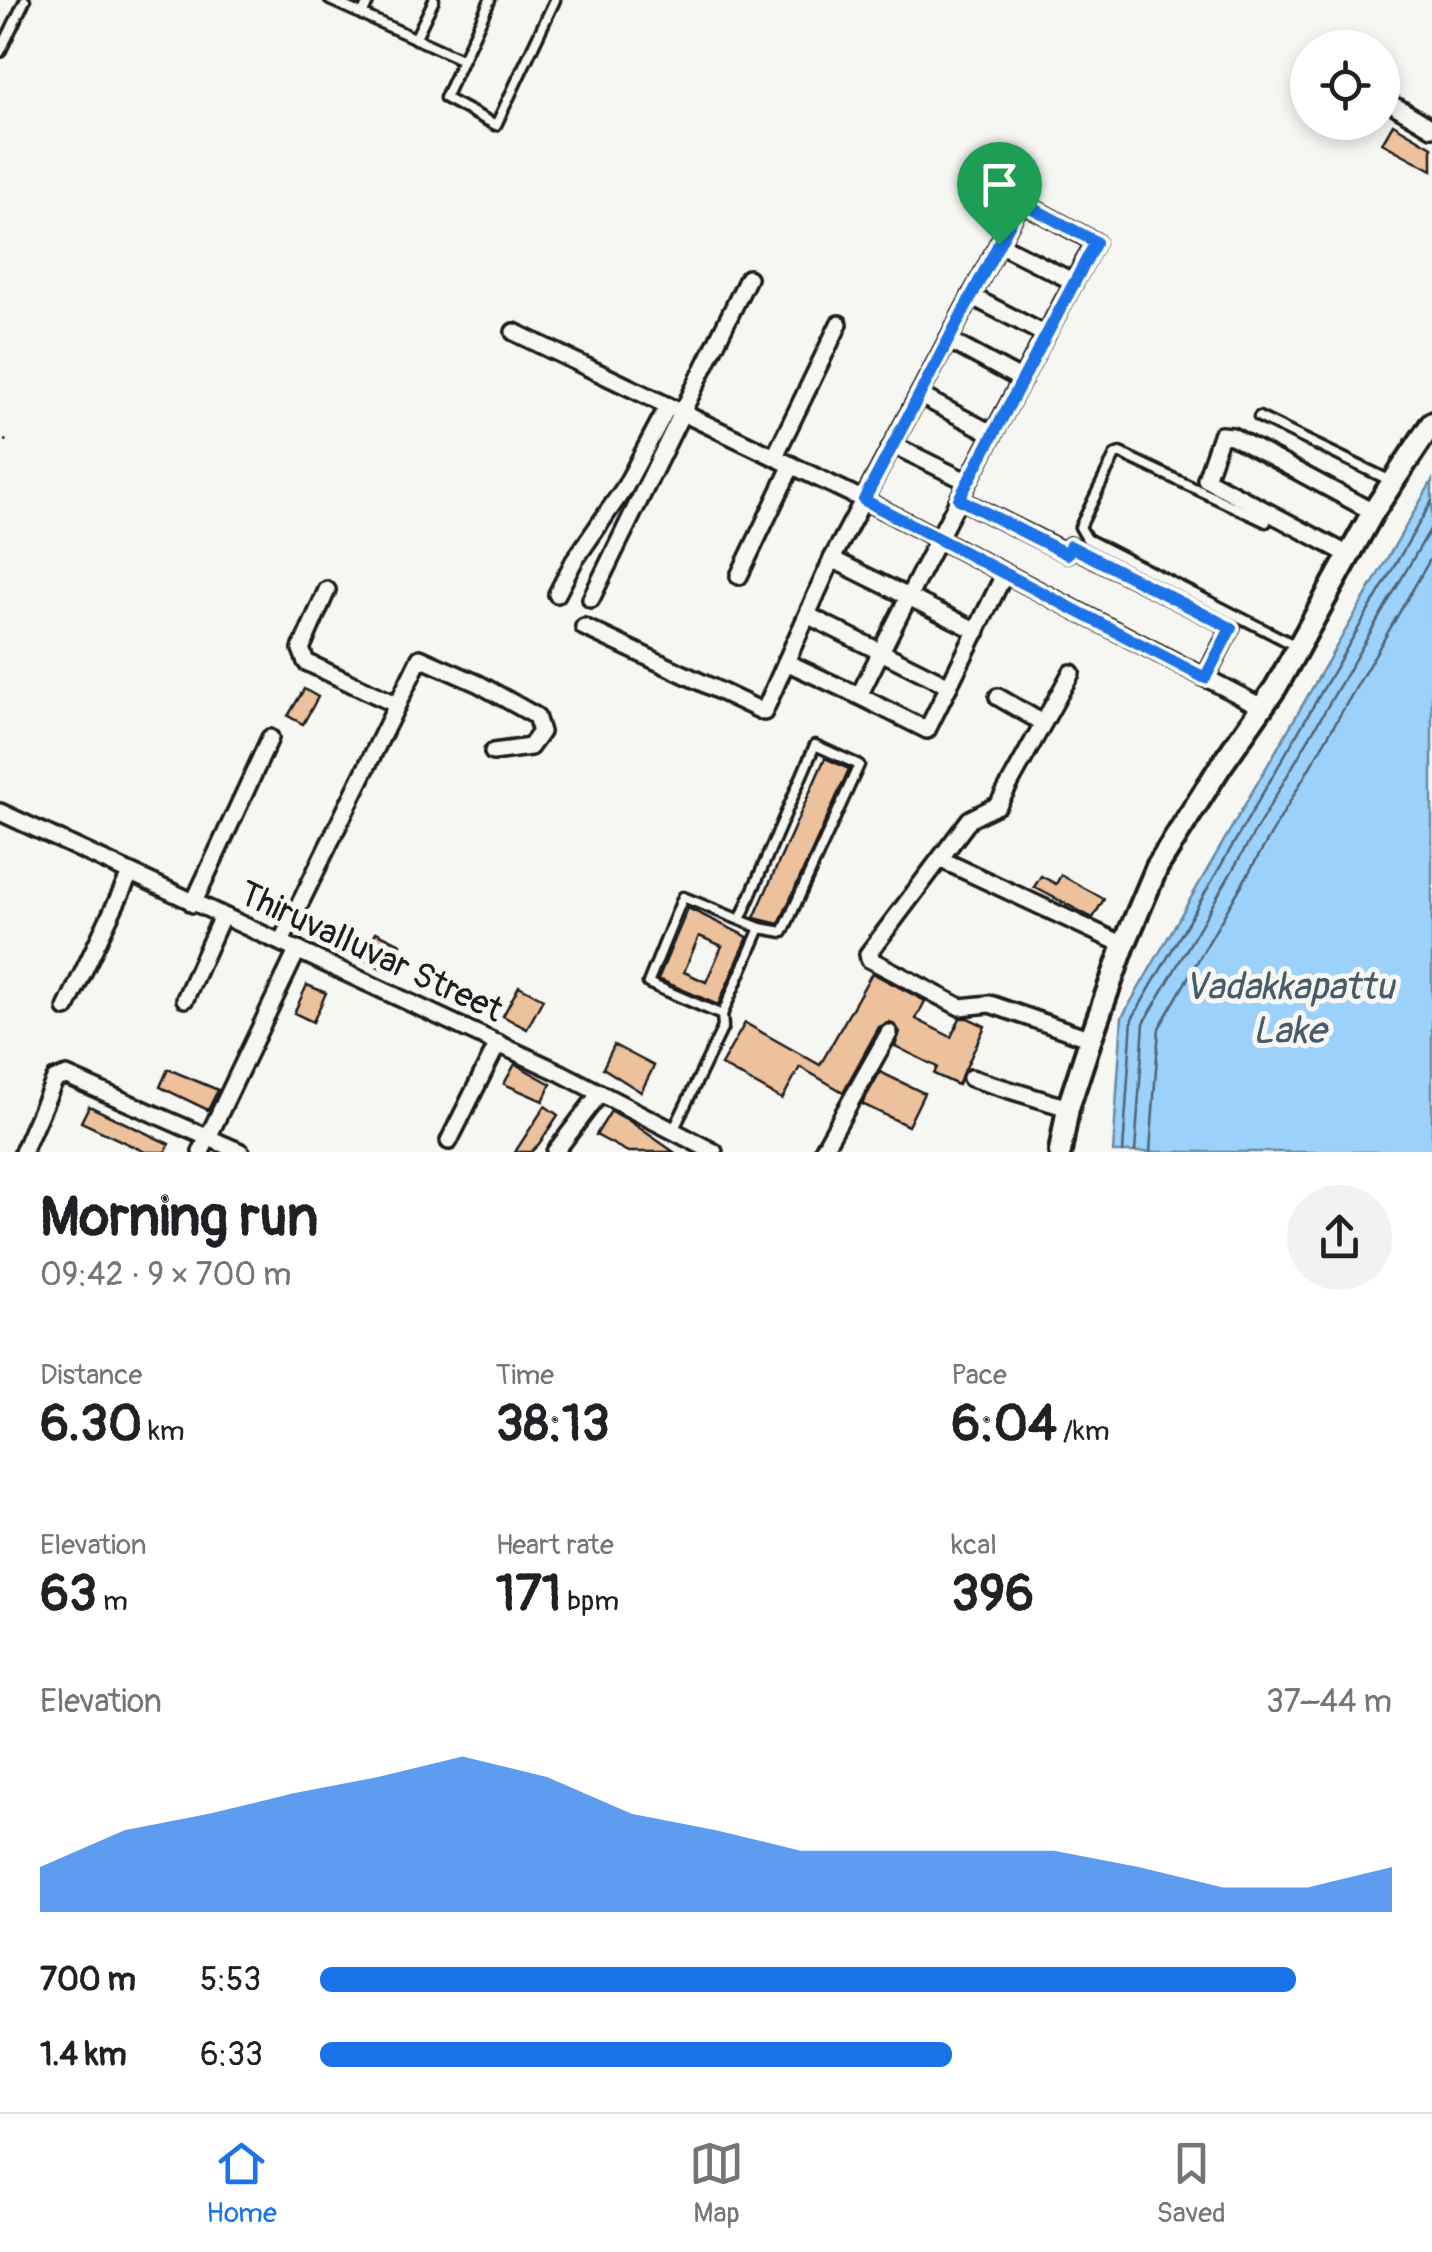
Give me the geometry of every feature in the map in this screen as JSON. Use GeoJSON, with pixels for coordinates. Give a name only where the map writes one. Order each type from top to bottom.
{"type":"FeatureCollection","features":[{"type":"Feature","properties":{"kind":"street"},"geometry":{"type":"LineString","coordinates":[[1400,109],[1432,128]]}},
{"type":"Feature","properties":{"kind":"street"},"geometry":{"type":"LineString","coordinates":[[584,626],[764,712],[832,559],[1021,202],[1096,242],[936,540],[859,696]]}},
{"type":"Feature","properties":{"kind":"street"},"geometry":{"type":"LineString","coordinates":[[999,244],[1074,282]]}},
{"type":"Feature","properties":{"kind":"street"},"geometry":{"type":"LineString","coordinates":[[557,594],[574,561],[675,409],[748,278]]}},
{"type":"Feature","properties":{"kind":"street"},"geometry":{"type":"LineString","coordinates":[[971,296],[1046,334]]}},
{"type":"Feature","properties":{"kind":"street"},"geometry":{"type":"LineString","coordinates":[[775,456],[839,324]]}},
{"type":"Feature","properties":{"kind":"street"},"geometry":{"type":"LineString","coordinates":[[514,332],[864,500],[1262,707]]}},
{"type":"Feature","properties":{"kind":"street"},"geometry":{"type":"LineString","coordinates":[[948,340],[1022,380]]}},
{"type":"Feature","properties":{"kind":"street"},"geometry":{"type":"LineString","coordinates":[[919,395],[993,434]]}},
{"type":"Feature","properties":{"kind":"street"},"geometry":{"type":"LineString","coordinates":[[591,599],[675,409]]}},
{"type":"Feature","properties":{"kind":"street"},"geometry":{"type":"LineString","coordinates":[[1060,1152],[1068,1108],[1091,1039],[1124,944],[1157,867],[1262,707],[1374,512],[1432,422]]}},
{"type":"Feature","properties":{"kind":"street"},"geometry":{"type":"LineString","coordinates":[[1349,555],[1206,479],[1222,435],[1232,436],[1374,512]]}},
{"type":"Feature","properties":{"kind":"street"},"geometry":{"type":"LineString","coordinates":[[893,445],[968,482]]}},
{"type":"Feature","properties":{"kind":"street"},"geometry":{"type":"LineString","coordinates":[[739,576],[792,464]]}},
{"type":"Feature","properties":{"kind":"street"},"geometry":{"type":"LineString","coordinates":[[959,499],[1067,554],[1070,546],[1231,628],[1205,678]]}},
{"type":"Feature","properties":{"kind":"street"},"geometry":{"type":"LineString","coordinates":[[832,559],[976,630]]}},
{"type":"Feature","properties":{"kind":"street"},"geometry":{"type":"LineString","coordinates":[[786,662],[928,730],[1004,575]]}},
{"type":"Feature","properties":{"kind":"street"},"geometry":{"type":"LineString","coordinates":[[326,590],[301,649],[306,662],[397,705]]}},
{"type":"Feature","properties":{"kind":"street"},"geometry":{"type":"LineString","coordinates":[[807,615],[949,686]]}},
{"type":"Feature","properties":{"kind":"street"},"geometry":{"type":"LineString","coordinates":[[281,942],[420,658],[480,684],[536,716],[541,732],[530,747],[493,752]]}},
{"type":"Feature","properties":{"kind":"street"},"geometry":{"type":"LineString","coordinates":[[1071,673],[998,805],[970,819],[868,954],[869,959],[960,1006],[990,1004],[1091,1039]]}},
{"type":"Feature","properties":{"kind":"street"},"geometry":{"type":"LineString","coordinates":[[998,696],[1044,723]]}},
{"type":"Feature","properties":{"kind":"street"},"geometry":{"type":"LineString","coordinates":[[193,904],[270,738]]}},
{"type":"Feature","properties":{"kind":"street","name":"Thiruvalluvar Street"},"geometry":{"type":"LineString","coordinates":[[0,812],[498,1042],[714,1152]]}},
{"type":"Feature","properties":{"kind":"street"},"geometry":{"type":"LineString","coordinates":[[940,858],[1124,944]]}},
{"type":"Feature","properties":{"kind":"street"},"geometry":{"type":"LineString","coordinates":[[66,1008],[130,874]]}},
{"type":"Feature","properties":{"kind":"street"},"geometry":{"type":"LineString","coordinates":[[185,999],[222,916]]}},
{"type":"Feature","properties":{"kind":"street"},"geometry":{"type":"LineString","coordinates":[[201,1152],[298,949]]}},
{"type":"Feature","properties":{"kind":"street"},"geometry":{"type":"LineString","coordinates":[[822,1152],[890,1032]]}},
{"type":"Feature","properties":{"kind":"street"},"geometry":{"type":"LineString","coordinates":[[449,1141],[498,1042]]}},
{"type":"Feature","properties":{"kind":"street"},"geometry":{"type":"LineString","coordinates":[[22,1152],[55,1080],[67,1076],[242,1152]]}},
{"type":"Feature","properties":{"kind":"street"},"geometry":{"type":"LineString","coordinates":[[972,1078],[1068,1108]]}},
{"type":"Feature","properties":{"kind":"street"},"geometry":{"type":"LineString","coordinates":[[555,1152],[600,1093]]}},
{"type":"Feature","properties":{"kind":"lane"},"geometry":{"type":"LineString","coordinates":[[0,52],[26,0]]}},
{"type":"Feature","properties":{"kind":"lane"},"geometry":{"type":"LineString","coordinates":[[330,0],[461,59]]}},
{"type":"Feature","properties":{"kind":"lane"},"geometry":{"type":"LineString","coordinates":[[362,16],[370,0]]}},
{"type":"Feature","properties":{"kind":"lane"},"geometry":{"type":"LineString","coordinates":[[415,39],[434,0]]}},
{"type":"Feature","properties":{"kind":"lane"},"geometry":{"type":"LineString","coordinates":[[490,0],[445,98],[496,125],[555,0]]}},
{"type":"Feature","properties":{"kind":"lane"},"geometry":{"type":"LineString","coordinates":[[1259,417],[1394,482]]}},
{"type":"Feature","properties":{"kind":"lane"},"geometry":{"type":"LineString","coordinates":[[1266,522],[1120,452],[1115,454],[1080,527],[1086,539],[1298,647]]}},
{"type":"Feature","properties":{"kind":"lane"},"geometry":{"type":"LineString","coordinates":[[722,1015],[648,983],[683,897],[740,920],[760,928],[783,932],[860,765],[816,745],[740,920]]}},
{"type":"Feature","properties":{"kind":"lane"},"geometry":{"type":"LineString","coordinates":[[673,1131],[723,1027],[722,1015],[760,928]]}},
{"type":"Feature","properties":{"kind":"path"},"geometry":{"type":"LineString","coordinates":[[0,451],[8,435]]}},
{"type":"Feature","properties":{"kind":"water","name":"Vadakkapattu Lake"},"geometry":{"type":"Polygon","coordinates":[[[1432,481],[1432,1152],[1113,1152],[1122,1017],[1432,481]]]}},
{"type":"Feature","properties":{"kind":"building"},"geometry":{"type":"Polygon","coordinates":[[[1400,128],[1432,147],[1432,170],[1382,143],[1400,140],[1400,128]]]}},
{"type":"Feature","properties":{"kind":"building"},"geometry":{"type":"Polygon","coordinates":[[[304,689],[318,697],[303,724],[288,716],[304,689]]]}},
{"type":"Feature","properties":{"kind":"building"},"geometry":{"type":"Polygon","coordinates":[[[825,758],[849,769],[779,924],[754,918],[825,758]]]}},
{"type":"Feature","properties":{"kind":"building"},"geometry":{"type":"Polygon","coordinates":[[[1061,875],[1104,899],[1093,918],[1034,887],[1041,876],[1056,884],[1061,875]]]}},
{"type":"Feature","properties":{"kind":"building"},"geometry":{"type":"Polygon","coordinates":[[[688,908],[748,937],[718,1005],[658,979],[688,908]],[[699,936],[684,972],[706,982],[722,946],[699,936]]]}},
{"type":"Feature","properties":{"kind":"building"},"geometry":{"type":"Polygon","coordinates":[[[376,932],[401,944],[387,971],[363,959],[376,932]]]}},
{"type":"Feature","properties":{"kind":"building"},"geometry":{"type":"Polygon","coordinates":[[[872,973],[925,1001],[916,1019],[951,1037],[960,1018],[985,1026],[958,1085],[934,1074],[937,1067],[895,1046],[900,1032],[890,1022],[879,1027],[843,1092],[800,1067],[782,1099],[721,1065],[745,1023],[820,1065],[872,973]]]}},
{"type":"Feature","properties":{"kind":"building"},"geometry":{"type":"Polygon","coordinates":[[[307,985],[326,993],[313,1022],[294,1013],[307,985]]]}},
{"type":"Feature","properties":{"kind":"building"},"geometry":{"type":"Polygon","coordinates":[[[519,986],[543,999],[527,1029],[503,1016],[519,986]]]}},
{"type":"Feature","properties":{"kind":"building"},"geometry":{"type":"Polygon","coordinates":[[[614,1045],[654,1066],[641,1092],[603,1068],[614,1045]]]}},
{"type":"Feature","properties":{"kind":"building"},"geometry":{"type":"Polygon","coordinates":[[[515,1064],[551,1084],[543,1101],[504,1084],[515,1064]]]}},
{"type":"Feature","properties":{"kind":"building"},"geometry":{"type":"Polygon","coordinates":[[[168,1069],[218,1090],[208,1110],[160,1087],[168,1069]]]}},
{"type":"Feature","properties":{"kind":"building"},"geometry":{"type":"Polygon","coordinates":[[[880,1072],[924,1093],[908,1126],[862,1104],[880,1072]]]}},
{"type":"Feature","properties":{"kind":"building"},"geometry":{"type":"Polygon","coordinates":[[[89,1106],[169,1144],[166,1152],[145,1152],[81,1122],[89,1106]]]}},
{"type":"Feature","properties":{"kind":"building"},"geometry":{"type":"Polygon","coordinates":[[[545,1106],[558,1115],[531,1152],[515,1152],[545,1106]]]}},
{"type":"Feature","properties":{"kind":"building"},"geometry":{"type":"Polygon","coordinates":[[[611,1111],[674,1152],[628,1152],[596,1135],[611,1111]]]}},
{"type":"Feature","properties":{"kind":"route"},"geometry":{"type":"LineString","coordinates":[[1021,202],[1096,242],[959,499],[1067,554],[1070,546],[1231,628],[1205,678],[864,500],[999,244],[1021,202]]}}]}
